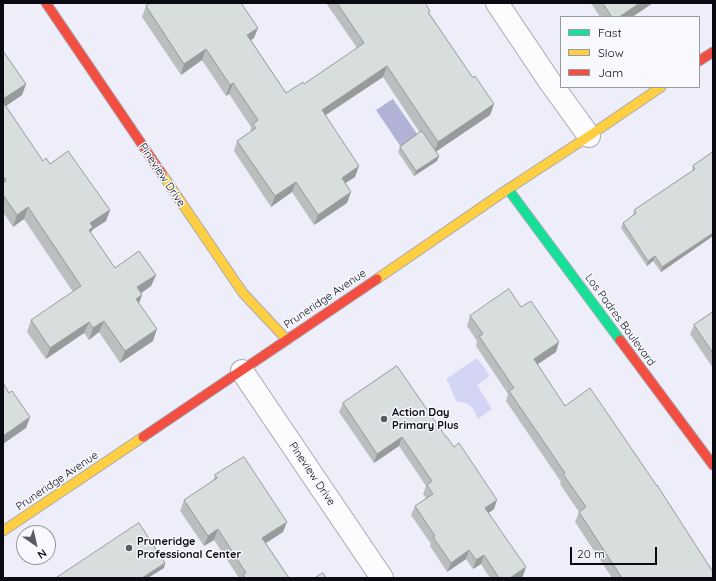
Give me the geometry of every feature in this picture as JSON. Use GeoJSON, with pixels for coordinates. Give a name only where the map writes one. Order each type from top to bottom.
{"type":"FeatureCollection","features":[{"type":"Feature","properties":{"kind":"main road","name":"Pineview Drive"},"geometry":{"type":"LineString","coordinates":[[46,3],[243,293],[287,340]]}},
{"type":"Feature","properties":{"kind":"main road"},"geometry":{"type":"LineString","coordinates":[[700,60],[713,52]]}},
{"type":"Feature","properties":{"kind":"main road","name":"Pruneridge Avenue"},"geometry":{"type":"LineString","coordinates":[[3,531],[660,88]]}},
{"type":"Feature","properties":{"kind":"main road","name":"Los Padres Boulevard"},"geometry":{"type":"LineString","coordinates":[[508,189],[713,466]]}},
{"type":"Feature","properties":{"kind":"street"},"geometry":{"type":"LineString","coordinates":[[497,3],[550,82],[589,136]]}},
{"type":"Feature","properties":{"kind":"street","name":"Pineview Drive"},"geometry":{"type":"LineString","coordinates":[[242,371],[382,578]]}},
{"type":"Feature","properties":{"kind":"shaded area"},"geometry":{"type":"Polygon","coordinates":[[[393,99],[420,138],[403,150],[376,110],[393,99]]]}},
{"type":"Feature","properties":{"kind":"shaded area"},"geometry":{"type":"Polygon","coordinates":[[[477,358],[490,376],[477,385],[492,409],[478,419],[469,404],[457,402],[446,379],[477,358]]]}},
{"type":"Feature","properties":{"kind":"building"},"geometry":{"type":"Polygon","coordinates":[[[151,3],[241,3],[258,28],[247,35],[286,93],[303,82],[304,84],[364,43],[337,3],[425,3],[430,11],[428,12],[473,78],[475,76],[494,104],[438,142],[387,66],[322,110],[359,166],[342,178],[351,192],[318,215],[296,182],[275,196],[237,141],[256,128],[253,124],[258,120],[233,83],[230,85],[206,49],[184,64],[146,6],[151,3]]]}},
{"type":"Feature","properties":{"kind":"building"},"geometry":{"type":"Polygon","coordinates":[[[603,3],[640,3],[620,16],[611,16],[603,3]]]}},
{"type":"Feature","properties":{"kind":"building"},"geometry":{"type":"Polygon","coordinates":[[[3,51],[26,84],[3,99],[3,51]]]}},
{"type":"Feature","properties":{"kind":"building"},"geometry":{"type":"Polygon","coordinates":[[[3,102],[43,161],[46,158],[50,164],[68,151],[110,210],[90,223],[93,227],[89,230],[115,268],[139,251],[156,275],[137,287],[142,295],[136,299],[157,329],[125,351],[104,321],[93,328],[89,322],[50,348],[31,320],[81,286],[28,207],[17,215],[3,195],[3,183],[6,181],[3,176],[3,102]]]}},
{"type":"Feature","properties":{"kind":"building"},"geometry":{"type":"Polygon","coordinates":[[[422,131],[439,156],[416,171],[400,147],[422,131]]]}},
{"type":"Feature","properties":{"kind":"building"},"geometry":{"type":"Polygon","coordinates":[[[713,152],[713,233],[662,267],[655,256],[648,261],[623,223],[636,213],[634,210],[695,169],[693,166],[713,152]]]}},
{"type":"Feature","properties":{"kind":"building"},"geometry":{"type":"Polygon","coordinates":[[[509,289],[521,307],[531,301],[559,342],[534,359],[565,406],[590,388],[657,485],[713,572],[713,578],[622,578],[579,512],[586,507],[563,474],[565,473],[509,391],[514,388],[479,336],[483,334],[470,316],[509,289]]]}},
{"type":"Feature","properties":{"kind":"building"},"geometry":{"type":"Polygon","coordinates":[[[713,312],[713,353],[694,325],[713,312]]]}},
{"type":"Feature","properties":{"kind":"building"},"geometry":{"type":"Polygon","coordinates":[[[397,366],[454,447],[459,443],[497,500],[485,508],[526,567],[510,578],[499,578],[484,555],[476,560],[469,550],[451,563],[433,537],[435,536],[415,506],[433,494],[427,485],[432,481],[402,437],[377,454],[343,403],[397,366]]]}},
{"type":"Feature","properties":{"kind":"building"},"geometry":{"type":"Polygon","coordinates":[[[3,383],[9,393],[12,391],[30,417],[3,436],[3,383]]]}},
{"type":"Feature","properties":{"kind":"building"},"geometry":{"type":"Polygon","coordinates":[[[244,457],[287,522],[262,538],[289,578],[245,578],[243,575],[246,573],[218,529],[208,536],[184,500],[217,478],[215,475],[244,457]]]}},
{"type":"Feature","properties":{"kind":"building","name":"Pruneridge Professional Center"},"geometry":{"type":"Polygon","coordinates":[[[139,523],[165,563],[142,578],[56,578],[139,523]]]}},
{"type":"Feature","properties":{"kind":"building"},"geometry":{"type":"Polygon","coordinates":[[[323,573],[326,578],[315,578],[323,573]]]}},
{"type":"Feature","properties":{"kind":"traffic: fast"},"geometry":{"type":"LineString","coordinates":[[508,189],[620,340]]}},
{"type":"Feature","properties":{"kind":"traffic: slow"},"geometry":{"type":"LineString","coordinates":[[377,279],[660,88]]}},
{"type":"Feature","properties":{"kind":"traffic: slow"},"geometry":{"type":"LineString","coordinates":[[162,174],[243,293],[287,340]]}},
{"type":"Feature","properties":{"kind":"traffic: slow"},"geometry":{"type":"LineString","coordinates":[[3,531],[143,437]]}},
{"type":"Feature","properties":{"kind":"traffic: jam"},"geometry":{"type":"LineString","coordinates":[[46,3],[162,174]]}},
{"type":"Feature","properties":{"kind":"traffic: jam"},"geometry":{"type":"LineString","coordinates":[[700,60],[713,52]]}},
{"type":"Feature","properties":{"kind":"traffic: jam"},"geometry":{"type":"LineString","coordinates":[[143,437],[377,279]]}},
{"type":"Feature","properties":{"kind":"traffic: jam"},"geometry":{"type":"LineString","coordinates":[[620,340],[713,465]]}},
{"type":"Feature","properties":{"kind":"place","name":"Action Day Primary Plus"},"geometry":{"type":"Point","coordinates":[384,419]}},
{"type":"Feature","properties":{"kind":"place","name":"Pruneridge Professional Center"},"geometry":{"type":"Point","coordinates":[129,548]}}]}
